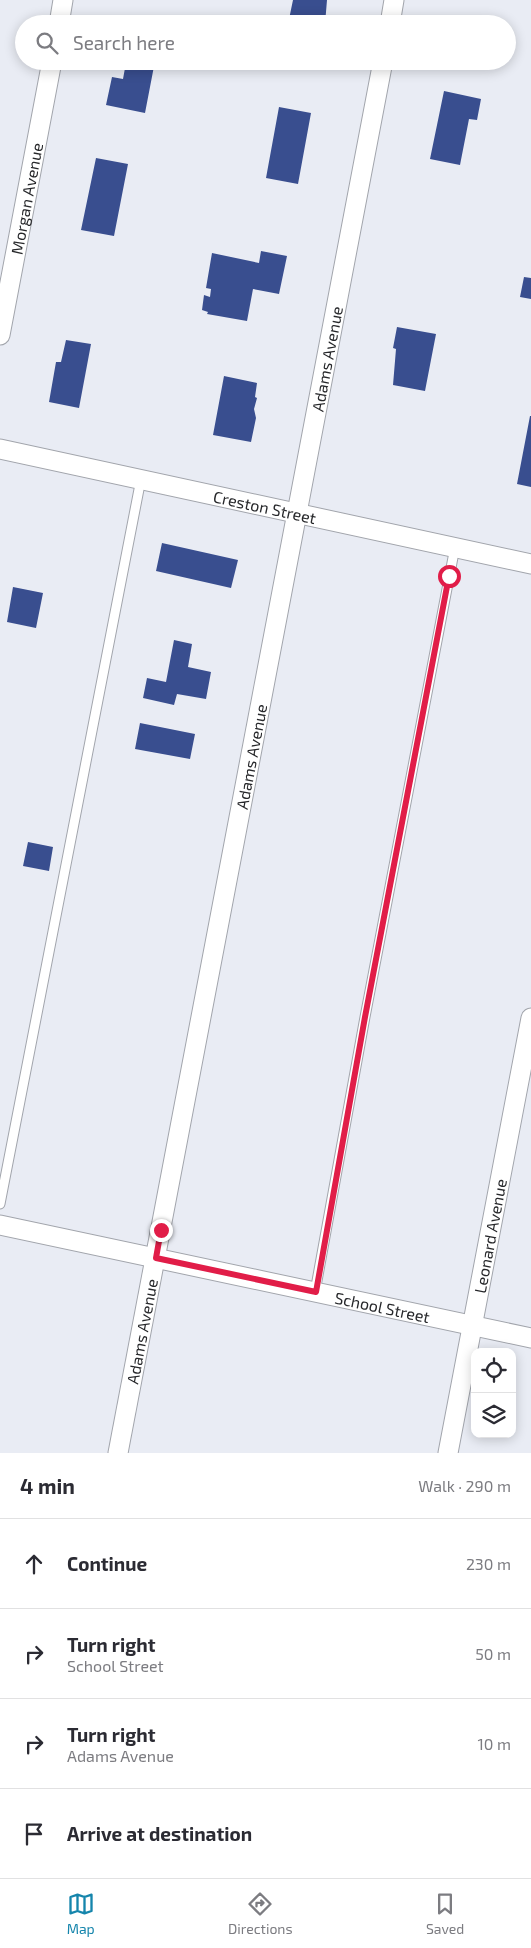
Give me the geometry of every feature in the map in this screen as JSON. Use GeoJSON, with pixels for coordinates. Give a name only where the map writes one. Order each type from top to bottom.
{"type":"FeatureCollection","features":[{"type":"Feature","properties":{"kind":"street"},"geometry":{"type":"LineString","coordinates":[[61,15],[64,0]]}},
{"type":"Feature","properties":{"kind":"street"},"geometry":{"type":"LineString","coordinates":[[392,15],[394,0]]}},
{"type":"Feature","properties":{"kind":"street","name":"Morgan Avenue"},"geometry":{"type":"LineString","coordinates":[[0,335],[50,70]]}},
{"type":"Feature","properties":{"kind":"street","name":"Adams Avenue"},"geometry":{"type":"LineString","coordinates":[[118,1453],[381,70]]}},
{"type":"Feature","properties":{"kind":"street","name":"Creston Street"},"geometry":{"type":"LineString","coordinates":[[0,449],[531,564]]}},
{"type":"Feature","properties":{"kind":"street","name":"Leonard Avenue"},"geometry":{"type":"LineString","coordinates":[[448,1453],[531,1018]]}},
{"type":"Feature","properties":{"kind":"street","name":"School Street"},"geometry":{"type":"LineString","coordinates":[[0,1225],[531,1338]]}},
{"type":"Feature","properties":{"kind":"lane"},"geometry":{"type":"LineString","coordinates":[[0,1204],[141,479]]}},
{"type":"Feature","properties":{"kind":"lane"},"geometry":{"type":"LineString","coordinates":[[316,1292],[365,1017],[455,547]]}},
{"type":"Feature","properties":{"kind":"building"},"geometry":{"type":"Polygon","coordinates":[[[293,0],[327,0],[326,15],[290,15],[293,0]]]}},
{"type":"Feature","properties":{"kind":"building"},"geometry":{"type":"Polygon","coordinates":[[[125,70],[153,70],[145,113],[106,105],[112,77],[123,79],[125,70]]]}},
{"type":"Feature","properties":{"kind":"building"},"geometry":{"type":"Polygon","coordinates":[[[444,91],[481,99],[477,120],[469,119],[460,165],[430,159],[444,91]]]}},
{"type":"Feature","properties":{"kind":"building"},"geometry":{"type":"Polygon","coordinates":[[[279,107],[311,113],[298,184],[266,178],[279,107]]]}},
{"type":"Feature","properties":{"kind":"building"},"geometry":{"type":"Polygon","coordinates":[[[96,158],[128,164],[114,236],[81,230],[96,158]]]}},
{"type":"Feature","properties":{"kind":"building"},"geometry":{"type":"Polygon","coordinates":[[[261,251],[287,256],[279,294],[253,289],[247,321],[207,314],[208,312],[202,310],[204,295],[210,297],[211,289],[206,288],[212,253],[259,263],[261,251]]]}},
{"type":"Feature","properties":{"kind":"building"},"geometry":{"type":"Polygon","coordinates":[[[524,277],[531,278],[531,299],[520,297],[524,277]]]}},
{"type":"Feature","properties":{"kind":"building"},"geometry":{"type":"Polygon","coordinates":[[[397,327],[436,334],[425,391],[393,385],[396,349],[393,348],[397,327]]]}},
{"type":"Feature","properties":{"kind":"building"},"geometry":{"type":"Polygon","coordinates":[[[66,340],[91,344],[79,408],[49,402],[56,362],[61,362],[66,340]]]}},
{"type":"Feature","properties":{"kind":"building"},"geometry":{"type":"Polygon","coordinates":[[[224,376],[257,383],[255,397],[257,398],[254,409],[256,418],[251,442],[213,435],[224,376]]]}},
{"type":"Feature","properties":{"kind":"building"},"geometry":{"type":"Polygon","coordinates":[[[531,416],[531,487],[517,484],[531,416]]]}},
{"type":"Feature","properties":{"kind":"building"},"geometry":{"type":"Polygon","coordinates":[[[162,543],[238,560],[231,588],[156,571],[162,543]]]}},
{"type":"Feature","properties":{"kind":"building"},"geometry":{"type":"Polygon","coordinates":[[[13,587],[43,593],[36,628],[7,622],[13,587]]]}},
{"type":"Feature","properties":{"kind":"building"},"geometry":{"type":"Polygon","coordinates":[[[174,640],[192,644],[188,667],[211,672],[206,699],[177,694],[174,705],[143,698],[147,678],[166,682],[174,640]]]}},
{"type":"Feature","properties":{"kind":"building"},"geometry":{"type":"Polygon","coordinates":[[[140,723],[195,734],[190,759],[135,749],[140,723]]]}},
{"type":"Feature","properties":{"kind":"building"},"geometry":{"type":"Polygon","coordinates":[[[28,842],[53,847],[49,871],[23,866],[28,842]]]}},
{"type":"Feature","properties":{"kind":"route"},"geometry":{"type":"LineString","coordinates":[[161,1230],[156,1258],[316,1292],[365,1017],[420,738],[449,576]]}}]}
